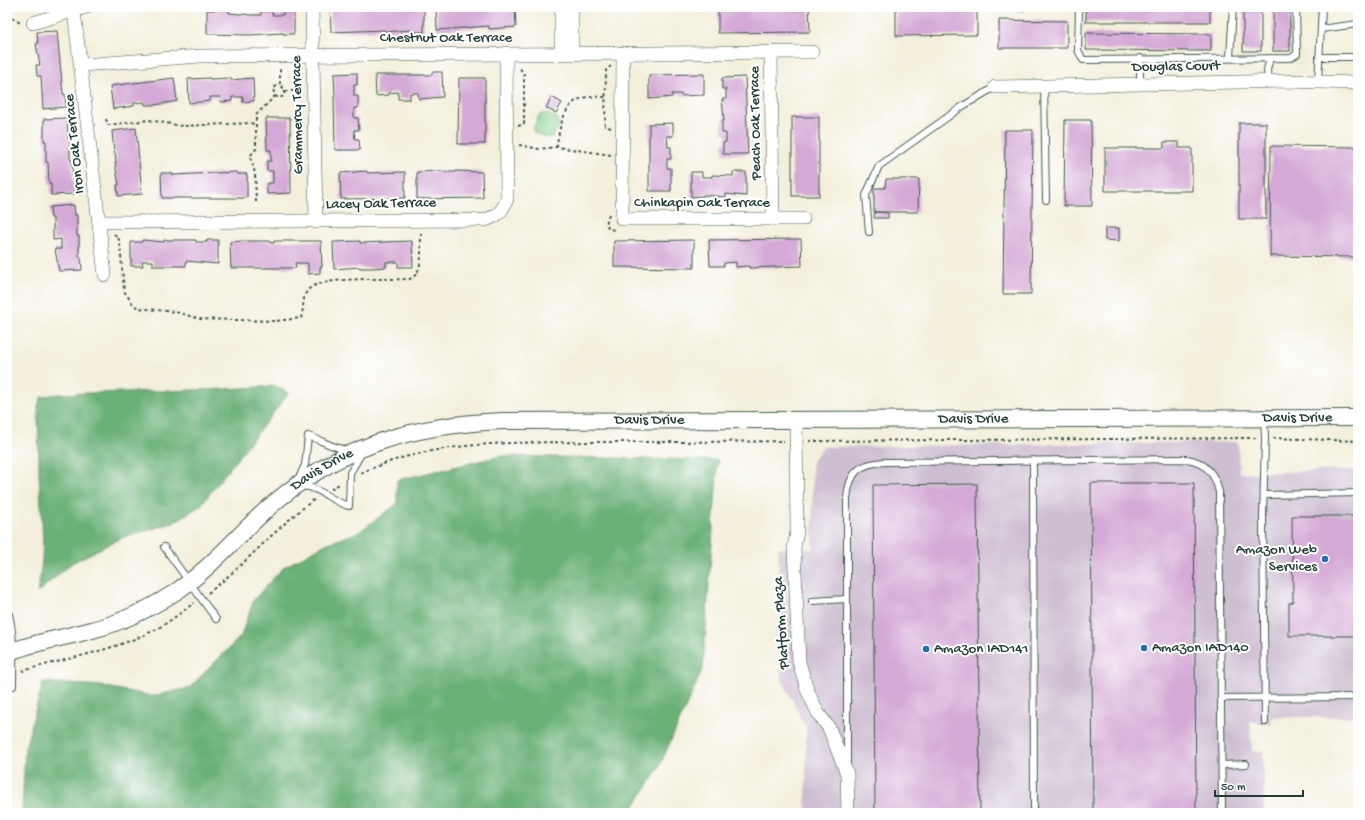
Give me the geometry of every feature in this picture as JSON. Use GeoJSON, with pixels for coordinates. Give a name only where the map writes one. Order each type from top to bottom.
{"type":"FeatureCollection","features":[{"type":"Feature","properties":{"kind":"street","name":"Grammercy Terrace"},"geometry":{"type":"LineString","coordinates":[[312,7],[316,222]]}},
{"type":"Feature","properties":{"kind":"street"},"geometry":{"type":"LineString","coordinates":[[561,7],[567,53]]}},
{"type":"Feature","properties":{"kind":"street"},"geometry":{"type":"LineString","coordinates":[[567,53],[572,7]]}},
{"type":"Feature","properties":{"kind":"street"},"geometry":{"type":"LineString","coordinates":[[33,23],[80,9]]}},
{"type":"Feature","properties":{"kind":"street","name":"Iron Oak Terrace"},"geometry":{"type":"LineString","coordinates":[[80,9],[82,65],[106,222],[105,275]]}},
{"type":"Feature","properties":{"kind":"street","name":"Chinkapin Oak Terrace"},"geometry":{"type":"LineString","coordinates":[[623,52],[622,219],[803,219]]}},
{"type":"Feature","properties":{"kind":"street","name":"Peach Oak Terrace"},"geometry":{"type":"LineString","coordinates":[[771,52],[773,219]]}},
{"type":"Feature","properties":{"kind":"street","name":"Chestnut Oak Terrace"},"geometry":{"type":"LineString","coordinates":[[82,65],[200,56],[313,54],[812,52]]}},
{"type":"Feature","properties":{"kind":"street","name":"Lacey Oak Terrace"},"geometry":{"type":"LineString","coordinates":[[106,222],[316,222],[421,219],[485,220],[495,217],[502,211],[507,199],[506,54]]}},
{"type":"Feature","properties":{"kind":"street","name":"Douglas Court"},"geometry":{"type":"LineString","coordinates":[[995,87],[1268,81],[1358,83]]}},
{"type":"Feature","properties":{"kind":"street","name":"Davis Drive"},"geometry":{"type":"LineString","coordinates":[[10,652],[93,630],[124,619],[174,593],[205,570],[266,510],[325,466],[388,438],[416,430],[474,422],[1358,418]]}},
{"type":"Feature","properties":{"kind":"street","name":"Platform Plaza"},"geometry":{"type":"LineString","coordinates":[[796,420],[797,531],[794,548],[799,662],[808,692],[818,713],[829,728],[847,774],[848,813]]}},
{"type":"Feature","properties":{"kind":"lane"},"geometry":{"type":"LineString","coordinates":[[1079,7],[1078,50],[1083,60],[1140,58],[1291,58],[1297,54],[1296,7]]}},
{"type":"Feature","properties":{"kind":"lane"},"geometry":{"type":"LineString","coordinates":[[1230,58],[1233,7]]}},
{"type":"Feature","properties":{"kind":"lane"},"geometry":{"type":"LineString","coordinates":[[1318,82],[1322,7]]}},
{"type":"Feature","properties":{"kind":"lane"},"geometry":{"type":"LineString","coordinates":[[1321,29],[1358,24]]}},
{"type":"Feature","properties":{"kind":"lane"},"geometry":{"type":"LineString","coordinates":[[1319,57],[1358,57]]}},
{"type":"Feature","properties":{"kind":"lane"},"geometry":{"type":"LineString","coordinates":[[1140,58],[1140,84]]}},
{"type":"Feature","properties":{"kind":"lane"},"geometry":{"type":"LineString","coordinates":[[1268,81],[1267,70],[1270,58]]}},
{"type":"Feature","properties":{"kind":"lane"},"geometry":{"type":"LineString","coordinates":[[1044,85],[1046,200]]}},
{"type":"Feature","properties":{"kind":"lane"},"geometry":{"type":"LineString","coordinates":[[869,232],[866,195],[879,166],[963,106],[995,87]]}},
{"type":"Feature","properties":{"kind":"lane"},"geometry":{"type":"LineString","coordinates":[[1264,418],[1265,722]]}},
{"type":"Feature","properties":{"kind":"lane"},"geometry":{"type":"LineString","coordinates":[[308,436],[320,439],[335,447],[361,449],[354,464],[350,478],[348,506],[322,494],[314,488],[295,487],[305,465],[308,436]]}},
{"type":"Feature","properties":{"kind":"lane"},"geometry":{"type":"LineString","coordinates":[[847,774],[847,487],[850,478],[856,470],[865,464],[874,462],[1187,459],[1197,461],[1212,473],[1217,481],[1219,492],[1222,813]]}},
{"type":"Feature","properties":{"kind":"lane"},"geometry":{"type":"LineString","coordinates":[[1033,460],[1034,813]]}},
{"type":"Feature","properties":{"kind":"lane"},"geometry":{"type":"LineString","coordinates":[[1264,496],[1358,493]]}},
{"type":"Feature","properties":{"kind":"lane"},"geometry":{"type":"LineString","coordinates":[[164,547],[216,619]]}},
{"type":"Feature","properties":{"kind":"lane"},"geometry":{"type":"LineString","coordinates":[[812,601],[847,600]]}},
{"type":"Feature","properties":{"kind":"lane"},"geometry":{"type":"LineString","coordinates":[[7,608],[9,614],[10,652],[13,674],[12,686]]}},
{"type":"Feature","properties":{"kind":"lane"},"geometry":{"type":"LineString","coordinates":[[1221,698],[1358,697]]}},
{"type":"Feature","properties":{"kind":"lane"},"geometry":{"type":"LineString","coordinates":[[1222,765],[1246,764]]}},
{"type":"Feature","properties":{"kind":"path"},"geometry":{"type":"LineString","coordinates":[[7,7],[14,20],[21,23],[33,23]]}},
{"type":"Feature","properties":{"kind":"path"},"geometry":{"type":"LineString","coordinates":[[613,64],[606,70],[607,97],[605,126],[616,130]]}},
{"type":"Feature","properties":{"kind":"path"},"geometry":{"type":"LineString","coordinates":[[280,66],[280,83],[285,91]]}},
{"type":"Feature","properties":{"kind":"path"},"geometry":{"type":"LineString","coordinates":[[514,127],[524,124],[524,74],[519,66]]}},
{"type":"Feature","properties":{"kind":"path"},"geometry":{"type":"LineString","coordinates":[[275,96],[273,90],[280,83]]}},
{"type":"Feature","properties":{"kind":"path"},"geometry":{"type":"LineString","coordinates":[[285,91],[304,91]]}},
{"type":"Feature","properties":{"kind":"path"},"geometry":{"type":"LineString","coordinates":[[275,96],[279,98],[284,96],[285,91]]}},
{"type":"Feature","properties":{"kind":"path"},"geometry":{"type":"LineString","coordinates":[[256,202],[255,173],[250,156],[256,149],[256,114],[275,96]]}},
{"type":"Feature","properties":{"kind":"path"},"geometry":{"type":"LineString","coordinates":[[557,147],[558,134],[570,106],[584,98],[607,97]]}},
{"type":"Feature","properties":{"kind":"path"},"geometry":{"type":"LineString","coordinates":[[106,119],[108,125],[149,120],[182,126],[250,123],[256,125]]}},
{"type":"Feature","properties":{"kind":"path"},"geometry":{"type":"LineString","coordinates":[[514,144],[539,149],[557,147],[615,155]]}},
{"type":"Feature","properties":{"kind":"path"},"geometry":{"type":"LineString","coordinates":[[106,222],[113,233],[118,237],[120,244],[124,291],[133,304],[138,308],[176,312],[200,319],[275,321],[301,318],[304,297],[308,290],[313,286],[326,281],[410,280],[416,276],[419,270],[421,219]]}},
{"type":"Feature","properties":{"kind":"path"},"geometry":{"type":"LineString","coordinates":[[13,674],[104,650],[161,626],[229,576],[280,526],[322,494],[350,478],[395,460],[422,452],[475,444],[1265,438],[1358,441]]}},
{"type":"Feature","properties":{"kind":"shaded area"},"geometry":{"type":"Polygon","coordinates":[[[1238,442],[1239,473],[1358,470],[1358,717],[1273,717],[1271,725],[1250,721],[1252,751],[1263,751],[1264,813],[806,813],[806,728],[781,678],[778,548],[813,549],[812,461],[823,447],[1238,442]]]}},
{"type":"Feature","properties":{"kind":"green space"},"geometry":{"type":"Polygon","coordinates":[[[545,113],[557,118],[559,125],[553,136],[548,138],[534,133],[534,126],[539,115],[545,113]]]}},
{"type":"Feature","properties":{"kind":"green space"},"geometry":{"type":"Polygon","coordinates":[[[276,386],[289,393],[200,506],[173,523],[121,538],[72,563],[37,593],[43,547],[39,474],[38,414],[38,406],[41,397],[57,394],[276,386]]]}},
{"type":"Feature","properties":{"kind":"green space"},"geometry":{"type":"Polygon","coordinates":[[[501,456],[718,460],[703,668],[658,770],[630,813],[22,813],[25,748],[43,682],[101,686],[153,696],[189,688],[241,636],[254,599],[284,567],[326,544],[359,532],[397,504],[397,480],[501,456]]]}},
{"type":"Feature","properties":{"kind":"building"},"geometry":{"type":"Polygon","coordinates":[[[330,7],[424,7],[424,32],[411,32],[410,30],[385,32],[385,30],[331,32],[330,7]]]}},
{"type":"Feature","properties":{"kind":"building"},"geometry":{"type":"Polygon","coordinates":[[[436,7],[515,7],[516,27],[489,29],[489,26],[437,30],[436,7]]]}},
{"type":"Feature","properties":{"kind":"building"},"geometry":{"type":"Polygon","coordinates":[[[718,7],[809,7],[810,32],[718,33],[718,7]]]}},
{"type":"Feature","properties":{"kind":"building"},"geometry":{"type":"Polygon","coordinates":[[[896,7],[977,7],[977,35],[896,36],[896,7]]]}},
{"type":"Feature","properties":{"kind":"building"},"geometry":{"type":"Polygon","coordinates":[[[1086,7],[1210,7],[1210,22],[1086,22],[1086,7]]]}},
{"type":"Feature","properties":{"kind":"building"},"geometry":{"type":"Polygon","coordinates":[[[1243,7],[1261,7],[1261,51],[1243,51],[1243,7]]]}},
{"type":"Feature","properties":{"kind":"building"},"geometry":{"type":"Polygon","coordinates":[[[1273,7],[1290,7],[1290,51],[1273,51],[1273,7]]]}},
{"type":"Feature","properties":{"kind":"building"},"geometry":{"type":"Polygon","coordinates":[[[207,10],[229,10],[229,13],[251,15],[261,15],[261,11],[272,11],[272,15],[283,15],[283,10],[294,10],[294,34],[207,34],[207,10]]]}},
{"type":"Feature","properties":{"kind":"building"},"geometry":{"type":"Polygon","coordinates":[[[999,20],[1067,21],[1067,48],[999,48],[999,20]]]}},
{"type":"Feature","properties":{"kind":"building"},"geometry":{"type":"Polygon","coordinates":[[[57,31],[63,94],[65,94],[66,107],[43,109],[41,76],[37,76],[36,65],[40,65],[36,44],[38,44],[37,32],[57,31]]]}},
{"type":"Feature","properties":{"kind":"building"},"geometry":{"type":"Polygon","coordinates":[[[1086,33],[1211,34],[1211,51],[1086,50],[1086,33]]]}},
{"type":"Feature","properties":{"kind":"building"},"geometry":{"type":"Polygon","coordinates":[[[432,72],[442,72],[443,97],[419,99],[418,93],[410,93],[410,99],[398,99],[398,92],[389,93],[389,95],[376,96],[375,75],[432,75],[432,72]]]}},
{"type":"Feature","properties":{"kind":"building"},"geometry":{"type":"Polygon","coordinates":[[[357,73],[357,85],[354,85],[354,96],[358,96],[358,108],[354,108],[354,118],[358,118],[359,130],[354,130],[355,139],[359,139],[360,150],[335,150],[334,74],[357,73]]]}},
{"type":"Feature","properties":{"kind":"building"},"geometry":{"type":"Polygon","coordinates":[[[704,74],[704,95],[681,96],[681,94],[672,94],[672,97],[649,99],[649,75],[704,74]]]}},
{"type":"Feature","properties":{"kind":"building"},"geometry":{"type":"Polygon","coordinates":[[[745,77],[748,154],[723,154],[723,143],[726,142],[726,133],[722,133],[722,121],[724,121],[722,99],[726,99],[726,89],[722,89],[722,78],[745,77]]]}},
{"type":"Feature","properties":{"kind":"building"},"geometry":{"type":"Polygon","coordinates":[[[174,78],[177,101],[155,105],[145,105],[144,102],[134,103],[134,106],[113,109],[110,86],[174,78]]]}},
{"type":"Feature","properties":{"kind":"building"},"geometry":{"type":"Polygon","coordinates":[[[231,78],[231,80],[253,78],[254,101],[243,102],[243,97],[232,97],[232,101],[221,102],[220,97],[210,97],[210,101],[189,103],[188,79],[231,78]]]}},
{"type":"Feature","properties":{"kind":"building"},"geometry":{"type":"Polygon","coordinates":[[[459,78],[485,78],[485,144],[458,144],[459,78]]]}},
{"type":"Feature","properties":{"kind":"building"},"geometry":{"type":"Polygon","coordinates":[[[552,97],[562,103],[556,113],[546,108],[552,97]]]}},
{"type":"Feature","properties":{"kind":"building"},"geometry":{"type":"Polygon","coordinates":[[[792,117],[819,117],[819,196],[792,196],[792,117]]]}},
{"type":"Feature","properties":{"kind":"building"},"geometry":{"type":"Polygon","coordinates":[[[67,118],[68,139],[70,139],[70,160],[72,160],[75,194],[51,195],[48,162],[46,162],[46,141],[44,141],[44,119],[67,118]]]}},
{"type":"Feature","properties":{"kind":"building"},"geometry":{"type":"Polygon","coordinates":[[[266,118],[290,118],[291,193],[267,194],[267,183],[273,183],[273,171],[267,171],[267,161],[271,161],[271,150],[267,150],[266,118]]]}},
{"type":"Feature","properties":{"kind":"building"},"geometry":{"type":"Polygon","coordinates":[[[1065,120],[1091,120],[1092,206],[1064,206],[1065,120]]]}},
{"type":"Feature","properties":{"kind":"building"},"geometry":{"type":"Polygon","coordinates":[[[673,123],[673,136],[667,136],[668,147],[671,147],[671,159],[667,159],[667,168],[671,168],[671,191],[649,191],[649,124],[673,123]]]}},
{"type":"Feature","properties":{"kind":"building"},"geometry":{"type":"Polygon","coordinates":[[[1239,123],[1266,123],[1266,219],[1239,219],[1239,123]]]}},
{"type":"Feature","properties":{"kind":"building"},"geometry":{"type":"Polygon","coordinates":[[[136,128],[142,194],[118,196],[117,185],[119,185],[112,131],[136,128]]]}},
{"type":"Feature","properties":{"kind":"building"},"geometry":{"type":"Polygon","coordinates":[[[1005,130],[1033,130],[1031,294],[1003,294],[1005,130]]]}},
{"type":"Feature","properties":{"kind":"building"},"geometry":{"type":"Polygon","coordinates":[[[1164,142],[1179,142],[1179,148],[1192,148],[1192,191],[1105,191],[1105,148],[1164,148],[1164,142]]]}},
{"type":"Feature","properties":{"kind":"building"},"geometry":{"type":"Polygon","coordinates":[[[1271,146],[1358,147],[1358,257],[1270,256],[1271,146]]]}},
{"type":"Feature","properties":{"kind":"building"},"geometry":{"type":"Polygon","coordinates":[[[367,171],[367,173],[405,172],[405,198],[341,199],[340,173],[367,171]]]}},
{"type":"Feature","properties":{"kind":"building"},"geometry":{"type":"Polygon","coordinates":[[[237,172],[237,174],[247,174],[247,198],[162,198],[161,173],[172,173],[172,175],[237,172]]]}},
{"type":"Feature","properties":{"kind":"building"},"geometry":{"type":"Polygon","coordinates":[[[417,172],[482,172],[483,198],[417,199],[417,172]]]}},
{"type":"Feature","properties":{"kind":"building"},"geometry":{"type":"Polygon","coordinates":[[[691,172],[702,172],[702,177],[712,177],[712,175],[733,176],[733,172],[746,172],[746,196],[726,194],[726,197],[703,195],[691,197],[691,172]]]}},
{"type":"Feature","properties":{"kind":"building"},"geometry":{"type":"Polygon","coordinates":[[[886,179],[919,179],[918,212],[874,212],[874,188],[885,188],[886,179]]]}},
{"type":"Feature","properties":{"kind":"building"},"geometry":{"type":"Polygon","coordinates":[[[74,205],[75,215],[77,215],[77,236],[79,236],[79,257],[81,257],[82,270],[59,271],[55,249],[61,249],[61,239],[53,240],[53,218],[51,218],[50,207],[74,205]]]}},
{"type":"Feature","properties":{"kind":"building"},"geometry":{"type":"Polygon","coordinates":[[[875,212],[888,213],[888,218],[874,218],[875,212]]]}},
{"type":"Feature","properties":{"kind":"building"},"geometry":{"type":"Polygon","coordinates":[[[1105,228],[1119,228],[1119,241],[1105,240],[1105,228]]]}},
{"type":"Feature","properties":{"kind":"building"},"geometry":{"type":"Polygon","coordinates":[[[801,239],[802,266],[749,268],[749,266],[736,267],[736,262],[724,263],[724,266],[710,266],[709,240],[801,239]]]}},
{"type":"Feature","properties":{"kind":"building"},"geometry":{"type":"Polygon","coordinates":[[[142,240],[164,242],[164,240],[196,240],[196,242],[207,242],[207,240],[218,240],[218,264],[186,261],[186,266],[153,266],[153,261],[142,261],[143,266],[131,266],[131,242],[142,242],[142,240]]]}},
{"type":"Feature","properties":{"kind":"building"},"geometry":{"type":"Polygon","coordinates":[[[694,240],[694,268],[614,267],[614,241],[694,240]]]}},
{"type":"Feature","properties":{"kind":"building"},"geometry":{"type":"Polygon","coordinates":[[[270,241],[270,243],[274,243],[274,241],[321,241],[322,267],[320,267],[320,273],[308,274],[308,263],[295,263],[296,268],[231,268],[230,242],[270,241]]]}},
{"type":"Feature","properties":{"kind":"building"},"geometry":{"type":"Polygon","coordinates":[[[360,241],[360,243],[412,241],[413,267],[398,267],[398,262],[386,262],[386,267],[334,269],[333,242],[360,241]]]}},
{"type":"Feature","properties":{"kind":"building","name":"Amazon IAD140"},"geometry":{"type":"Polygon","coordinates":[[[1091,483],[1194,483],[1196,813],[1093,813],[1091,483]]]}},
{"type":"Feature","properties":{"kind":"building","name":"Amazon IAD141"},"geometry":{"type":"Polygon","coordinates":[[[977,484],[980,813],[875,813],[873,485],[977,484]]]}},
{"type":"Feature","properties":{"kind":"building","name":"Amazon Web Services"},"geometry":{"type":"Polygon","coordinates":[[[1292,516],[1358,516],[1358,636],[1289,636],[1289,603],[1293,602],[1292,516]]]}},
{"type":"Feature","properties":{"kind":"place","name":"Amazon Web Services"},"geometry":{"type":"Point","coordinates":[1325,559]}},
{"type":"Feature","properties":{"kind":"place","name":"Amazon IAD140"},"geometry":{"type":"Point","coordinates":[1144,648]}},
{"type":"Feature","properties":{"kind":"place","name":"Amazon IAD141"},"geometry":{"type":"Point","coordinates":[926,649]}}]}
